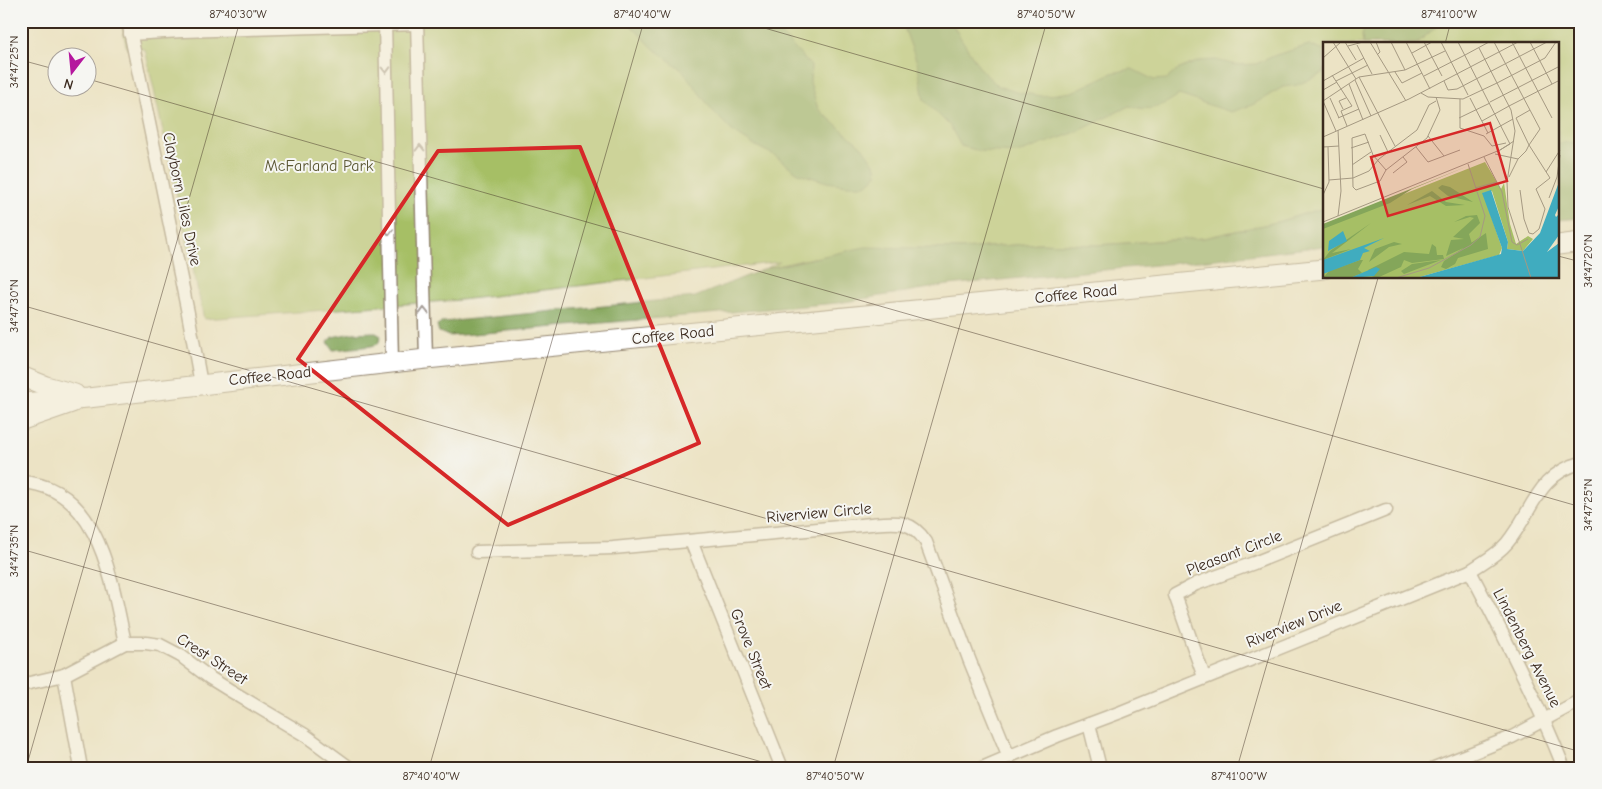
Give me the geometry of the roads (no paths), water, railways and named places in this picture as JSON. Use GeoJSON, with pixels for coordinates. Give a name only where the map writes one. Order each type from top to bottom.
{"type":"FeatureCollection","features":[{"type":"Feature","properties":{"kind":"main road"},"geometry":{"type":"LineString","coordinates":[[1560,244],[1581,242]]}},
{"type":"Feature","properties":{"kind":"main road","name":"Coffee Road"},"geometry":{"type":"LineString","coordinates":[[21,403],[88,398],[426,359],[1323,269]]}},
{"type":"Feature","properties":{"kind":"main road"},"geometry":{"type":"LineString","coordinates":[[21,376],[46,386],[88,398]]}},
{"type":"Feature","properties":{"kind":"main road"},"geometry":{"type":"LineString","coordinates":[[21,421],[88,398]]}},
{"type":"Feature","properties":{"kind":"street"},"geometry":{"type":"LineString","coordinates":[[129,28],[417,22],[426,359]]}},
{"type":"Feature","properties":{"kind":"street"},"geometry":{"type":"LineString","coordinates":[[385,23],[392,363]]}},
{"type":"Feature","properties":{"kind":"street","name":"Clayborn Liles Drive"},"geometry":{"type":"LineString","coordinates":[[129,28],[201,384]]}},
{"type":"Feature","properties":{"kind":"street","name":"Riverview Drive"},"geometry":{"type":"LineString","coordinates":[[982,768],[1470,571],[1498,553],[1507,544],[1521,523],[1532,501],[1547,481],[1567,467],[1581,463]]}},
{"type":"Feature","properties":{"kind":"street"},"geometry":{"type":"LineString","coordinates":[[21,482],[37,484],[60,494],[70,501],[87,522],[99,544],[111,580],[125,643],[64,675],[21,685]]}},
{"type":"Feature","properties":{"kind":"street","name":"Pleasant Circle"},"geometry":{"type":"LineString","coordinates":[[1204,677],[1175,594],[1196,584],[1386,510]]}},
{"type":"Feature","properties":{"kind":"street","name":"Riverview Circle"},"geometry":{"type":"LineString","coordinates":[[477,552],[613,548],[896,522],[909,525],[919,532],[926,542],[969,659],[1009,757]]}},
{"type":"Feature","properties":{"kind":"street","name":"Grove Street"},"geometry":{"type":"LineString","coordinates":[[691,541],[782,768]]}},
{"type":"Feature","properties":{"kind":"street","name":"Lindenberg Avenue"},"geometry":{"type":"LineString","coordinates":[[1470,571],[1515,657],[1545,720],[1564,768]]}},
{"type":"Feature","properties":{"kind":"street","name":"Crest Street"},"geometry":{"type":"LineString","coordinates":[[125,643],[160,645],[182,656],[210,678],[305,735],[350,768]]}},
{"type":"Feature","properties":{"kind":"street"},"geometry":{"type":"LineString","coordinates":[[64,675],[81,768]]}},
{"type":"Feature","properties":{"kind":"street"},"geometry":{"type":"LineString","coordinates":[[1434,768],[1512,737],[1581,700]]}},
{"type":"Feature","properties":{"kind":"street"},"geometry":{"type":"LineString","coordinates":[[1089,724],[1100,768]]}},
{"type":"Feature","properties":{"kind":"park label","name":"McFarland Park"},"geometry":{"type":"Point","coordinates":[319,166]}}]}
